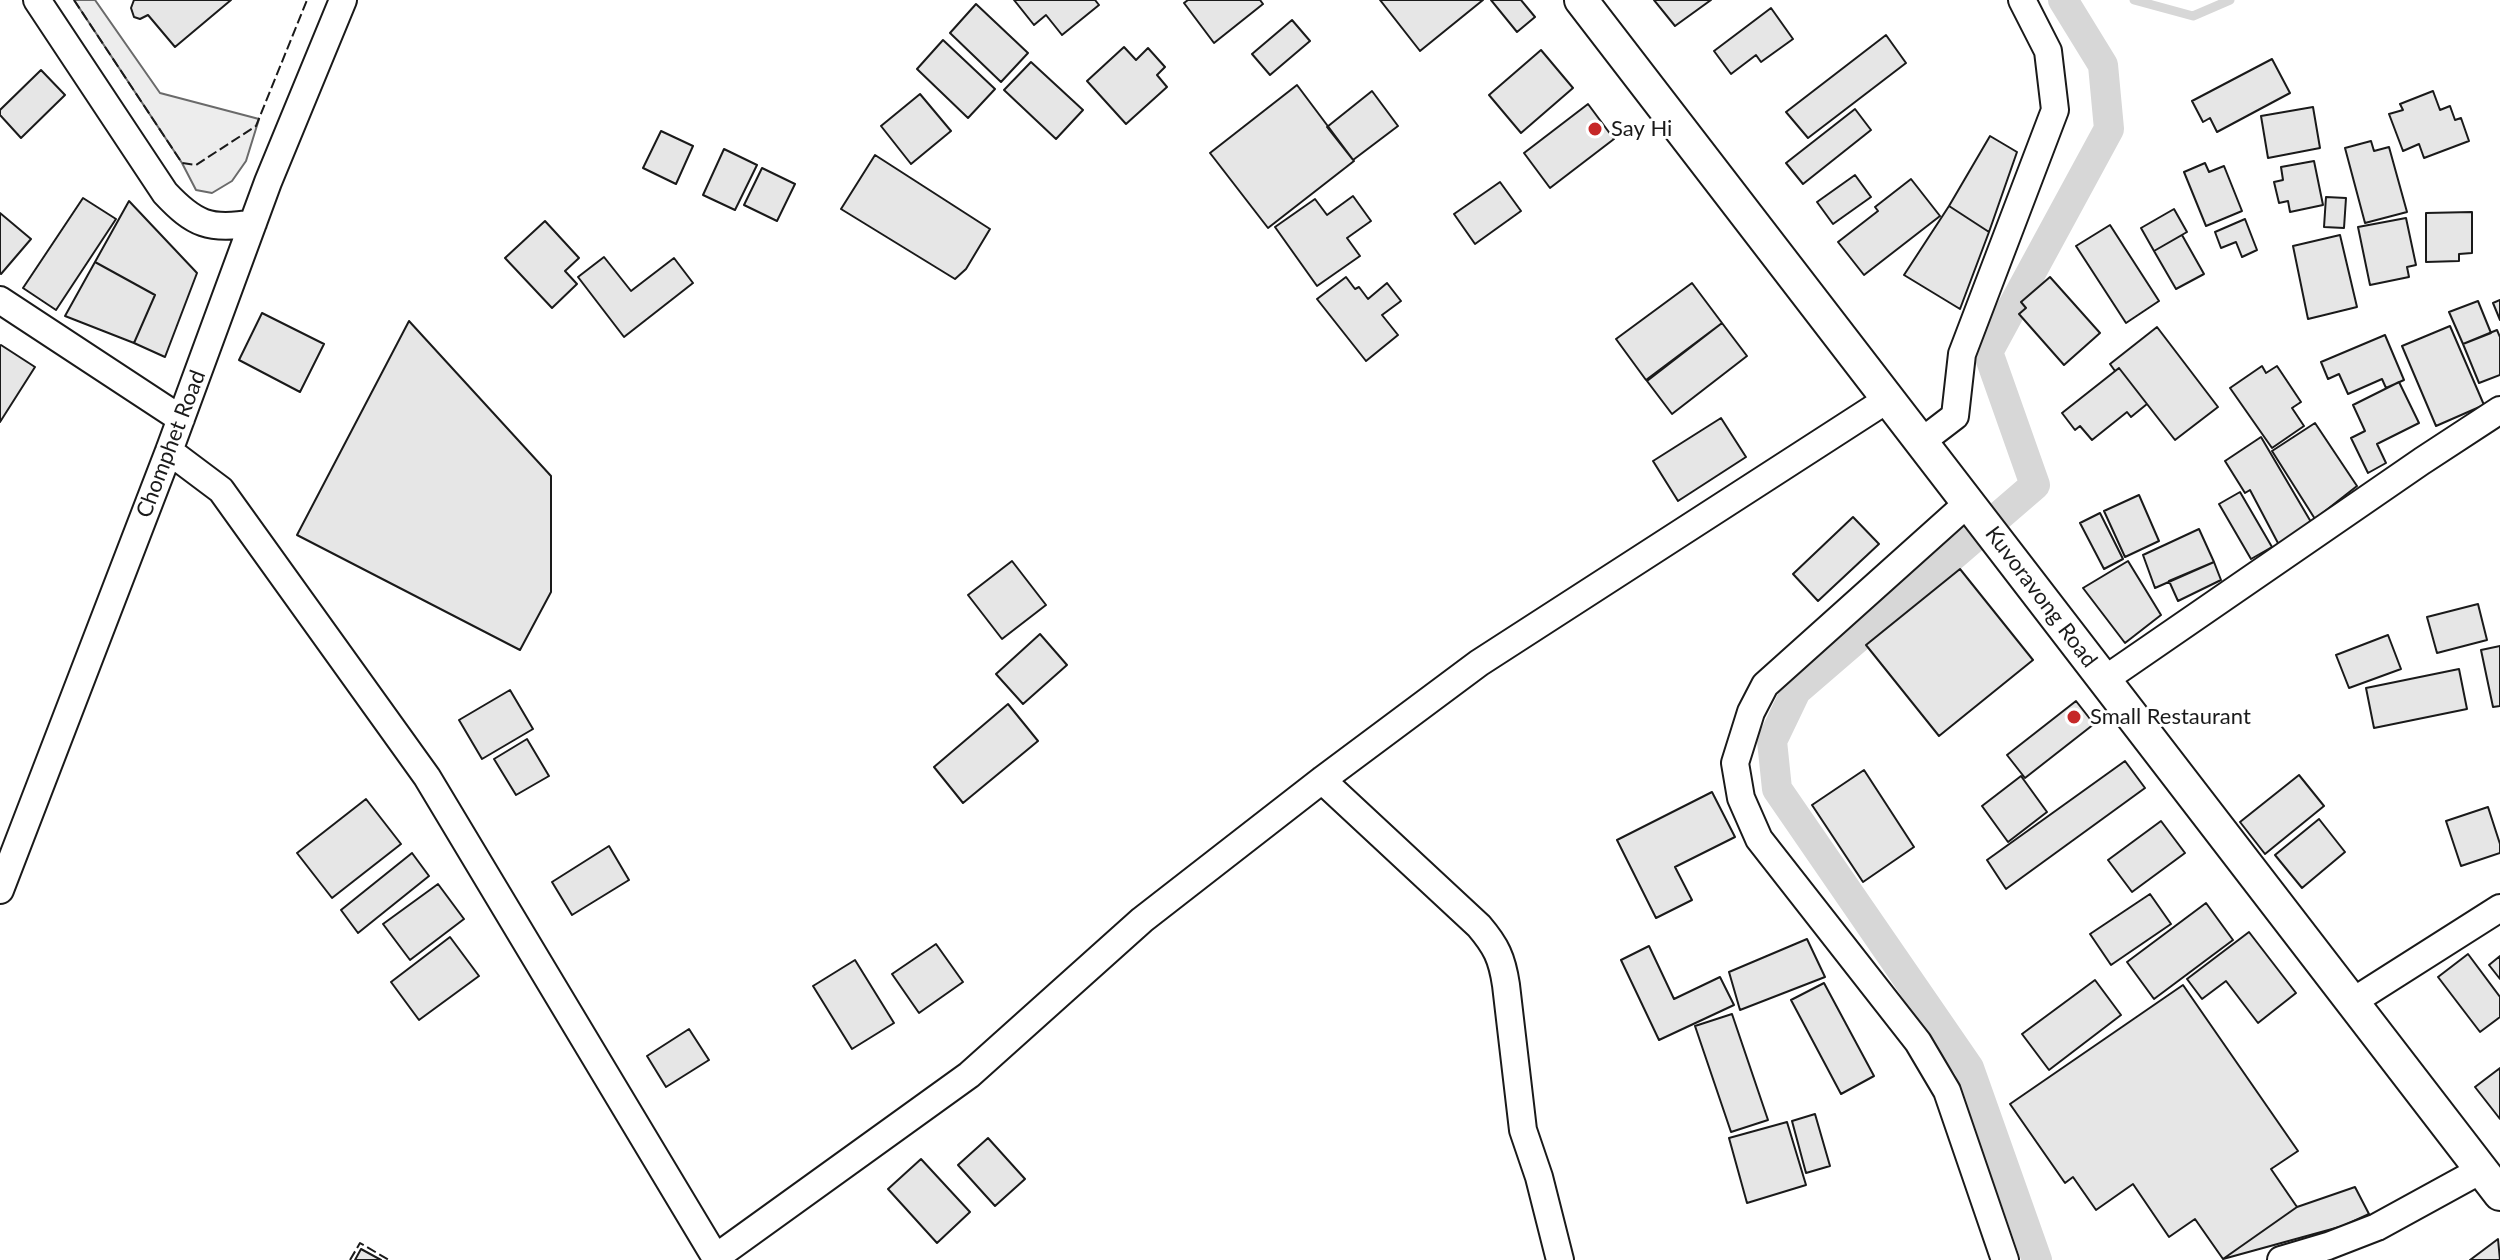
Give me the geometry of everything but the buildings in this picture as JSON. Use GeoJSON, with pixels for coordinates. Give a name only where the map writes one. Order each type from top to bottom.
{"type":"FeatureCollection","features":[{"type":"Feature","properties":{"kind":"street"},"geometry":{"type":"LineString","coordinates":[[37,0],[165,193],[182,211],[202,223],[227,228],[253,223]]}},
{"type":"Feature","properties":{"kind":"street","name":"Chomphet Road"},"geometry":{"type":"LineString","coordinates":[[0,890],[253,223],[343,0]]}},
{"type":"Feature","properties":{"kind":"street","name":"Kuvoravong Road"},"geometry":{"type":"LineString","coordinates":[[1581,0],[2491,1182]]}},
{"type":"Feature","properties":{"kind":"street"},"geometry":{"type":"LineString","coordinates":[[1921,442],[1955,416],[1962,354],[2055,110],[2048,51],[2022,0]]}},
{"type":"Feature","properties":{"kind":"street"},"geometry":{"type":"LineString","coordinates":[[0,300],[181,419]]}},
{"type":"Feature","properties":{"kind":"street"},"geometry":{"type":"LineString","coordinates":[[169,451],[221,490],[427,777],[716,1259],[969,1075],[1142,920],[1479,663],[1888,399]]}},
{"type":"Feature","properties":{"kind":"street"},"geometry":{"type":"LineString","coordinates":[[2104,680],[2500,410]]}},
{"type":"Feature","properties":{"kind":"street"},"geometry":{"type":"LineString","coordinates":[[1971,507],[1765,685],[1751,712],[1735,763],[1741,798],[1759,839],[1918,1042],[1947,1091],[2005,1260]]}},
{"type":"Feature","properties":{"kind":"street"},"geometry":{"type":"LineString","coordinates":[[1322,780],[1479,926],[1495,945],[1502,963],[1523,1130],[1539,1177],[1560,1260]]}},
{"type":"Feature","properties":{"kind":"street"},"geometry":{"type":"LineString","coordinates":[[2352,1002],[2500,908]]}},
{"type":"Feature","properties":{"kind":"street"},"geometry":{"type":"LineString","coordinates":[[2281,1260],[2328,1246],[2491,1182]]}},
{"type":"Feature","properties":{"kind":"shaded area"},"geometry":{"type":"Polygon","coordinates":[[[74,0],[95,0],[160,93],[259,119],[246,161],[232,181],[212,193],[196,190],[182,163],[74,0]]]}},
{"type":"Feature","properties":{"kind":"waterway"},"geometry":{"type":"LineString","coordinates":[[2037,1260],[1969,1068],[1777,789],[1772,741],[1796,691],[2035,485],[1988,352],[2109,129],[2103,65],[2063,0]]}},
{"type":"Feature","properties":{"kind":"waterway"},"geometry":{"type":"LineString","coordinates":[[2134,0],[2193,16],[2230,0]]}},
{"type":"Feature","properties":{"kind":"fence"},"geometry":{"type":"LineString","coordinates":[[74,0],[182,163],[196,165],[256,126],[307,0]]}},
{"type":"Feature","properties":{"kind":"fence"},"geometry":{"type":"LineString","coordinates":[[350,1260],[360,1243],[389,1260]]}},
{"type":"Feature","properties":{"kind":"place","name":"Say Hi"},"geometry":{"type":"Point","coordinates":[1595,129]}},
{"type":"Feature","properties":{"kind":"place","name":"Small Restaurant"},"geometry":{"type":"Point","coordinates":[2074,717]}}]}
